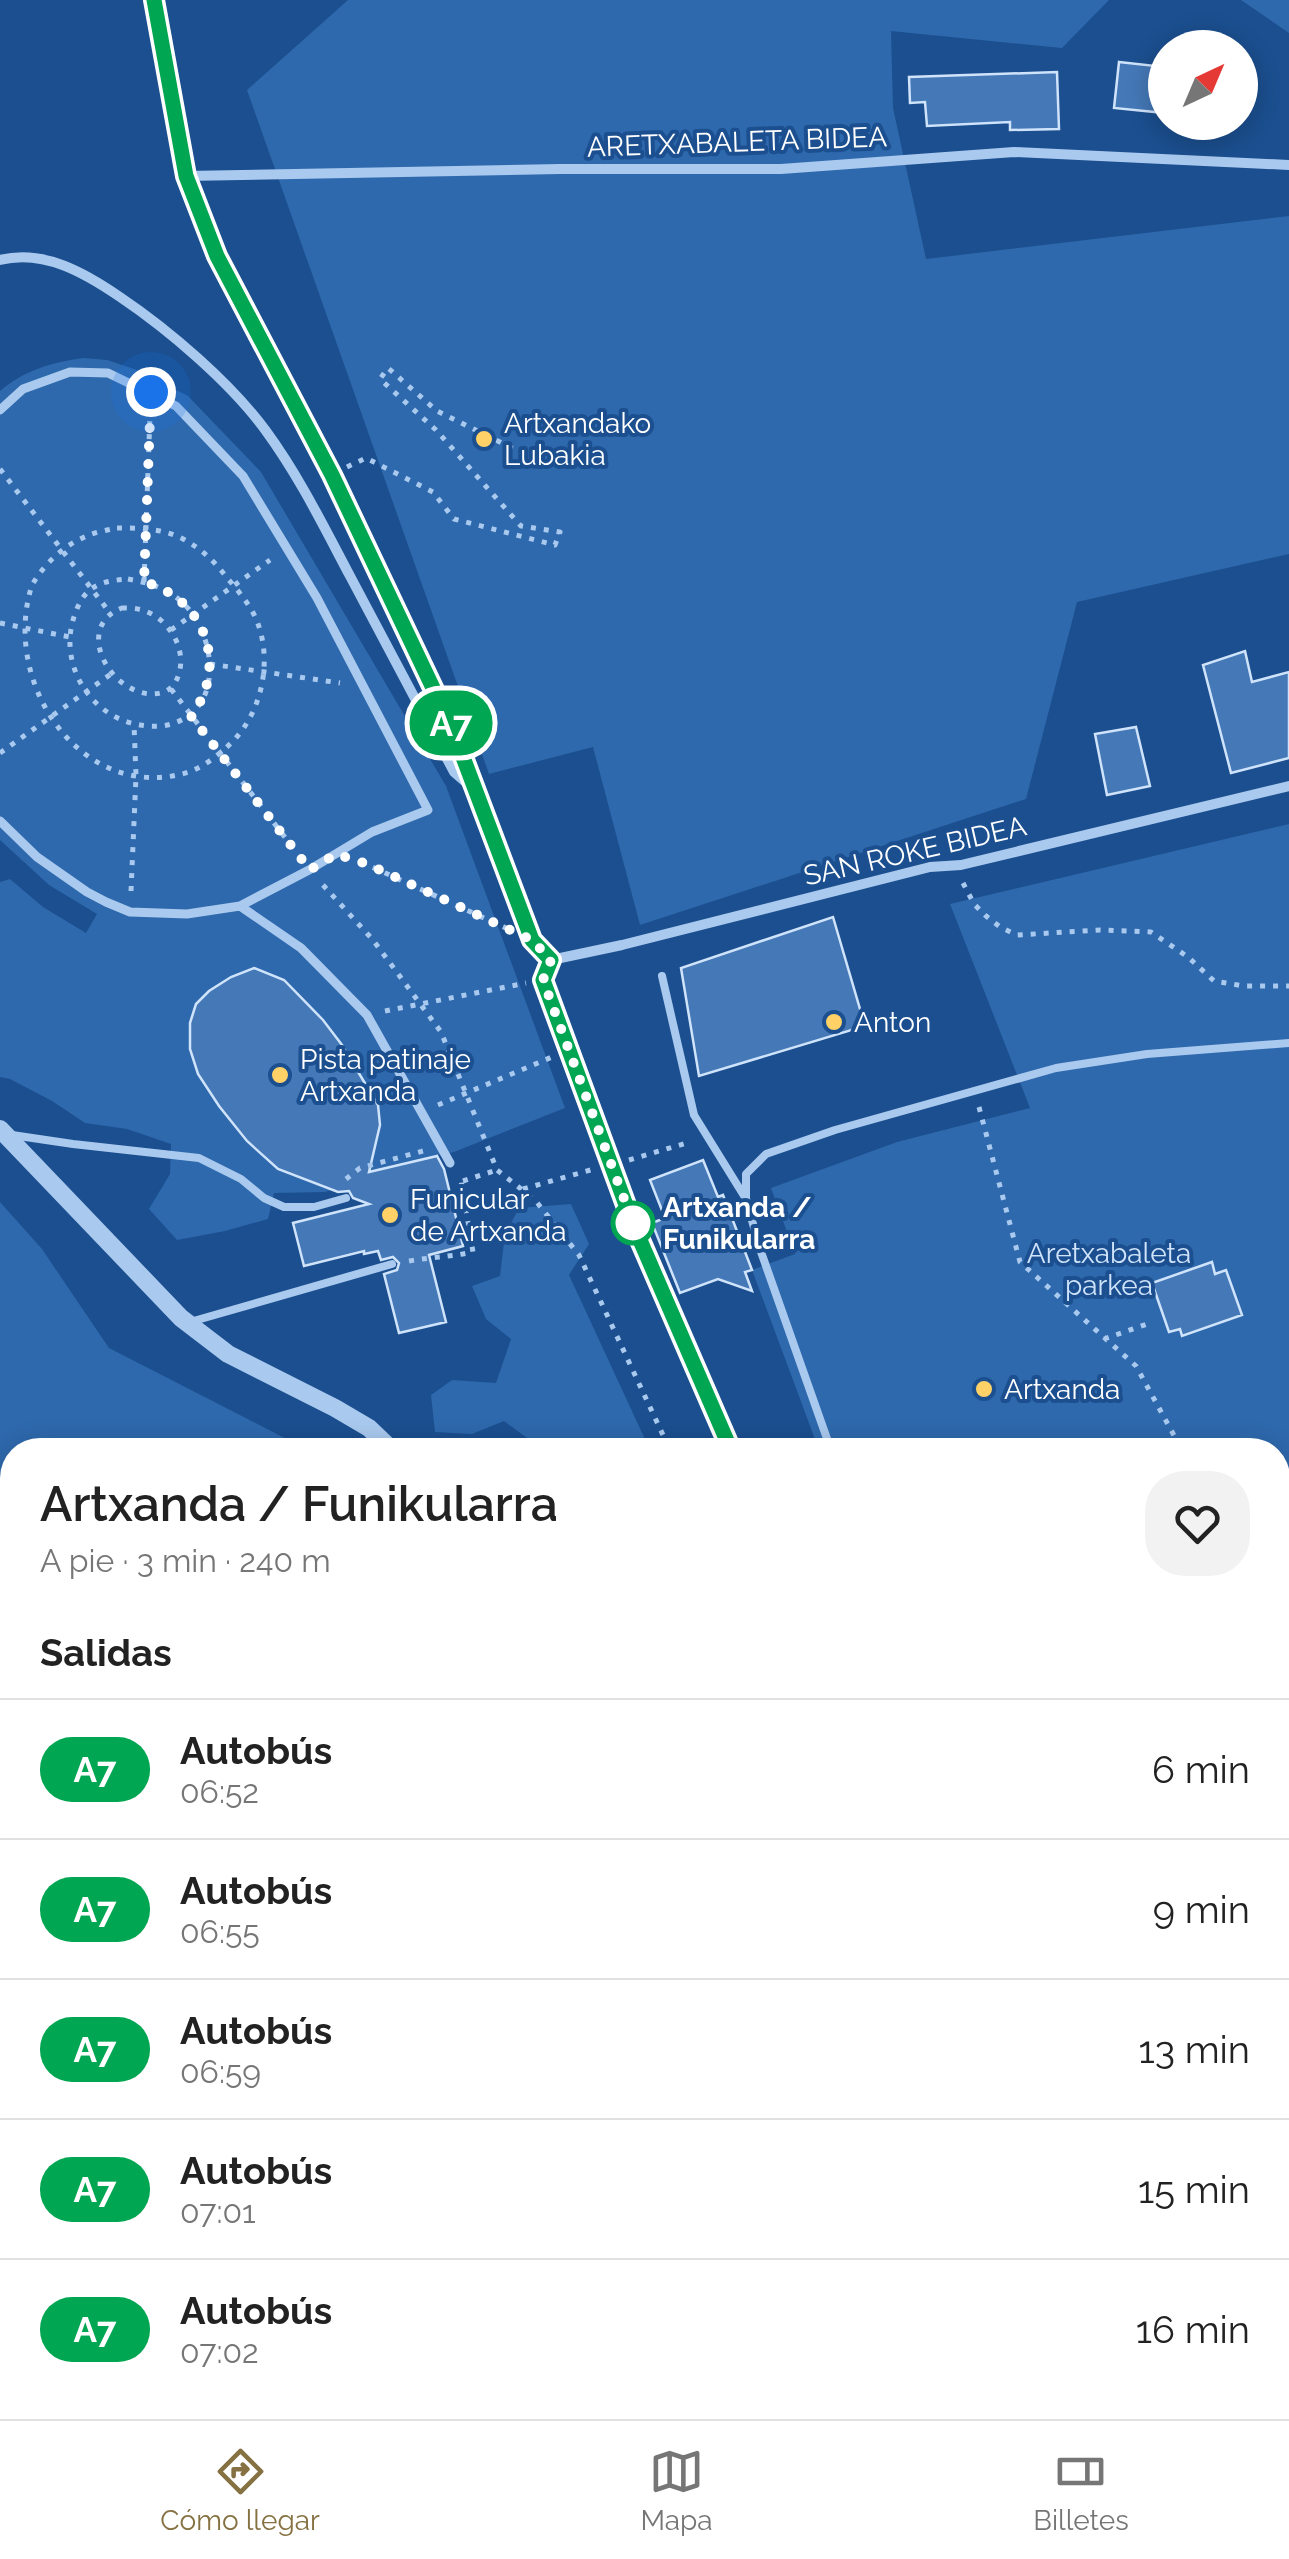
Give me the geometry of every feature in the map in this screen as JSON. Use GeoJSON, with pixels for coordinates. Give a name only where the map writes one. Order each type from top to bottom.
{"type":"FeatureCollection","features":[{"type":"Feature","properties":{"kind":"street"},"geometry":{"type":"LineString","coordinates":[[154,0],[186,176],[217,256],[340,493],[452,728],[532,940],[551,960],[543,980],[633,1224],[726,1438]]}},
{"type":"Feature","properties":{"kind":"street","name":"ARETXABALETA BIDEA"},"geometry":{"type":"LineString","coordinates":[[186,176],[781,169],[1014,152],[1289,165]]}},
{"type":"Feature","properties":{"kind":"street"},"geometry":{"type":"LineString","coordinates":[[0,260],[55,260],[101,284],[148,315],[234,392],[300,482],[454,772],[478,794]]}},
{"type":"Feature","properties":{"kind":"street"},"geometry":{"type":"LineString","coordinates":[[0,410],[23,389],[70,372],[108,373],[176,406],[243,476],[317,598],[428,810],[372,832],[240,906],[188,914],[130,912],[106,902],[37,857],[0,820]]}},
{"type":"Feature","properties":{"kind":"street","name":"SAN ROKE BIDEA"},"geometry":{"type":"LineString","coordinates":[[551,960],[930,867],[960,865],[1289,786]]}},
{"type":"Feature","properties":{"kind":"street"},"geometry":{"type":"LineString","coordinates":[[240,906],[301,948],[368,1015],[450,1163]]}},
{"type":"Feature","properties":{"kind":"street"},"geometry":{"type":"LineString","coordinates":[[2,1131],[184,1321],[228,1354],[335,1408],[379,1438]]}},
{"type":"Feature","properties":{"kind":"lane"},"geometry":{"type":"LineString","coordinates":[[662,976],[694,1114],[746,1199]]}},
{"type":"Feature","properties":{"kind":"lane"},"geometry":{"type":"LineString","coordinates":[[828,1438],[746,1199],[746,1174],[766,1154],[834,1130],[1056,1068],[1128,1056],[1289,1044]]}},
{"type":"Feature","properties":{"kind":"lane"},"geometry":{"type":"LineString","coordinates":[[2,1131],[73,1144],[200,1158],[241,1178],[264,1198],[284,1207],[314,1207],[346,1198]]}},
{"type":"Feature","properties":{"kind":"lane"},"geometry":{"type":"LineString","coordinates":[[184,1321],[392,1264]]}},
{"type":"Feature","properties":{"kind":"path"},"geometry":{"type":"LineString","coordinates":[[366,458],[433,492],[454,519],[555,545],[560,532],[522,526],[436,430],[380,379],[388,368],[437,412],[522,453]]}},
{"type":"Feature","properties":{"kind":"path"},"geometry":{"type":"LineString","coordinates":[[144,582],[151,392]]}},
{"type":"Feature","properties":{"kind":"path"},"geometry":{"type":"LineString","coordinates":[[0,470],[110,613]]}},
{"type":"Feature","properties":{"kind":"path"},"geometry":{"type":"LineString","coordinates":[[16,643],[16,626],[25,598],[40,571],[62,550],[88,535],[116,528],[146,528],[181,538],[211,558],[252,611],[263,641],[264,672],[258,703],[242,732],[220,754],[194,770],[166,778],[109,771],[84,760],[62,743],[36,707]]}},
{"type":"Feature","properties":{"kind":"path"},"geometry":{"type":"LineString","coordinates":[[171,630],[287,548]]}},
{"type":"Feature","properties":{"kind":"path"},"geometry":{"type":"LineString","coordinates":[[109,581],[144,582],[165,590],[194,614],[208,648],[208,685],[201,702],[191,716],[173,724],[134,724],[99,707],[76,676],[71,658],[72,620],[92,588],[109,581]]}},
{"type":"Feature","properties":{"kind":"path"},"geometry":{"type":"LineString","coordinates":[[122,608],[148,612],[171,630],[181,665],[171,689],[145,694],[121,684],[104,663],[100,636],[102,623],[110,613],[122,608]]}},
{"type":"Feature","properties":{"kind":"path"},"geometry":{"type":"LineString","coordinates":[[0,623],[70,637]]}},
{"type":"Feature","properties":{"kind":"path"},"geometry":{"type":"LineString","coordinates":[[210,664],[364,686]]}},
{"type":"Feature","properties":{"kind":"path"},"geometry":{"type":"LineString","coordinates":[[0,754],[111,674]]}},
{"type":"Feature","properties":{"kind":"path"},"geometry":{"type":"LineString","coordinates":[[171,689],[441,1032],[497,1170],[535,1200],[579,1255],[664,1438]]}},
{"type":"Feature","properties":{"kind":"path"},"geometry":{"type":"LineString","coordinates":[[130,912],[136,776],[134,724]]}},
{"type":"Feature","properties":{"kind":"path"},"geometry":{"type":"LineString","coordinates":[[336,854],[367,864],[532,940]]}},
{"type":"Feature","properties":{"kind":"path"},"geometry":{"type":"LineString","coordinates":[[960,865],[964,887],[974,904],[1000,928],[1017,935],[1100,930],[1150,932],[1188,957],[1214,982],[1289,986]]}},
{"type":"Feature","properties":{"kind":"path"},"geometry":{"type":"LineString","coordinates":[[368,1015],[543,980]]}},
{"type":"Feature","properties":{"kind":"path"},"geometry":{"type":"LineString","coordinates":[[421,1112],[568,1051]]}},
{"type":"Feature","properties":{"kind":"path"},"geometry":{"type":"LineString","coordinates":[[975,1090],[1020,1262],[1136,1366],[1176,1438]]}},
{"type":"Feature","properties":{"kind":"path"},"geometry":{"type":"LineString","coordinates":[[647,1154],[688,1143]]}},
{"type":"Feature","properties":{"kind":"path"},"geometry":{"type":"LineString","coordinates":[[346,1198],[346,1178],[360,1168],[441,1147]]}},
{"type":"Feature","properties":{"kind":"path"},"geometry":{"type":"LineString","coordinates":[[392,1264],[473,1252],[461,1181],[450,1163]]}},
{"type":"Feature","properties":{"kind":"path"},"geometry":{"type":"LineString","coordinates":[[461,1181],[497,1170]]}},
{"type":"Feature","properties":{"kind":"path"},"geometry":{"type":"LineString","coordinates":[[521,1189],[584,1172]]}},
{"type":"Feature","properties":{"kind":"path"},"geometry":{"type":"LineString","coordinates":[[1104,1339],[1153,1322]]}},
{"type":"Feature","properties":{"kind":"green space"},"geometry":{"type":"Polygon","coordinates":[[[348,0],[1109,0],[1062,48],[891,31],[893,108],[926,259],[1289,216],[1289,554],[1077,602],[1026,799],[640,925],[593,747],[489,774],[247,90],[348,0]]]}},
{"type":"Feature","properties":{"kind":"green space"},"geometry":{"type":"Polygon","coordinates":[[[1241,0],[1289,0],[1289,33],[1241,0]]]}},
{"type":"Feature","properties":{"kind":"green space"},"geometry":{"type":"Polygon","coordinates":[[[84,358],[134,369],[188,396],[261,472],[446,786],[565,1108],[454,1152],[325,1192],[274,1193],[268,1219],[177,1240],[149,1209],[170,1174],[171,1144],[127,1129],[85,1123],[52,1101],[0,1077],[0,882],[10,879],[43,907],[86,933],[97,914],[49,885],[0,840],[0,391],[39,368],[84,358]]]}},
{"type":"Feature","properties":{"kind":"green space","name":"Aretxabaleta parkea"},"geometry":{"type":"Polygon","coordinates":[[[1289,824],[1289,1438],[815,1438],[752,1270],[795,1254],[771,1188],[897,1142],[1030,1108],[950,904],[1289,824]]]}},
{"type":"Feature","properties":{"kind":"green space"},"geometry":{"type":"Polygon","coordinates":[[[0,1202],[42,1249],[109,1348],[285,1438],[0,1438],[0,1202]]]}},
{"type":"Feature","properties":{"kind":"green space"},"geometry":{"type":"Polygon","coordinates":[[[571,1204],[589,1244],[569,1275],[644,1438],[527,1438],[504,1421],[472,1434],[435,1432],[431,1395],[452,1380],[496,1383],[511,1339],[486,1319],[472,1286],[500,1276],[505,1234],[519,1208],[571,1204]]]}},
{"type":"Feature","properties":{"kind":"building"},"geometry":{"type":"Polygon","coordinates":[[[1119,62],[1148,65],[1148,111],[1114,108],[1119,62]]]}},
{"type":"Feature","properties":{"kind":"building"},"geometry":{"type":"Polygon","coordinates":[[[1057,72],[1059,129],[1010,130],[1010,122],[927,126],[925,102],[910,103],[909,77],[1057,72]]]}},
{"type":"Feature","properties":{"kind":"building"},"geometry":{"type":"Polygon","coordinates":[[[1245,651],[1252,682],[1289,672],[1289,758],[1231,773],[1203,665],[1245,651]]]}},
{"type":"Feature","properties":{"kind":"building"},"geometry":{"type":"Polygon","coordinates":[[[1136,727],[1150,786],[1107,795],[1095,734],[1136,727]]]}},
{"type":"Feature","properties":{"kind":"building"},"geometry":{"type":"Polygon","coordinates":[[[833,917],[865,1026],[699,1076],[681,968],[833,917]]]}},
{"type":"Feature","properties":{"kind":"building","name":"Pista patinaje Artxanda"},"geometry":{"type":"Polygon","coordinates":[[[254,968],[284,980],[323,1020],[378,1105],[380,1125],[369,1172],[437,1156],[444,1169],[463,1246],[429,1255],[446,1322],[399,1333],[384,1274],[397,1270],[399,1263],[393,1257],[381,1260],[378,1251],[304,1266],[293,1223],[369,1204],[353,1198],[349,1191],[338,1192],[278,1169],[247,1141],[198,1074],[190,1049],[190,1023],[196,1004],[231,977],[254,968]]]}},
{"type":"Feature","properties":{"kind":"building"},"geometry":{"type":"Polygon","coordinates":[[[703,1160],[718,1197],[723,1195],[752,1270],[745,1272],[752,1291],[718,1279],[680,1293],[652,1223],[665,1218],[650,1180],[703,1160]]]}},
{"type":"Feature","properties":{"kind":"building"},"geometry":{"type":"Polygon","coordinates":[[[1212,1262],[1215,1274],[1226,1270],[1242,1315],[1182,1336],[1180,1329],[1169,1332],[1152,1283],[1212,1262]]]}},
{"type":"Feature","properties":{"kind":"bus line","name":"A7"},"geometry":{"type":"LineString","coordinates":[[154,0],[186,176],[217,256],[332,475],[452,728],[532,940],[551,960],[543,980],[633,1224],[726,1438]]}},
{"type":"Feature","properties":{"kind":"place","name":"Artxandako Lubakia"},"geometry":{"type":"Point","coordinates":[484,439]}},
{"type":"Feature","properties":{"kind":"place","name":"Anton"},"geometry":{"type":"Point","coordinates":[834,1022]}},
{"type":"Feature","properties":{"kind":"place","name":"Pista patinaje Artxanda"},"geometry":{"type":"Point","coordinates":[280,1075]}},
{"type":"Feature","properties":{"kind":"place","name":"Funicular de Artxanda"},"geometry":{"type":"Point","coordinates":[390,1215]}},
{"type":"Feature","properties":{"kind":"place","name":"Artxanda / Funikularra"},"geometry":{"type":"Point","coordinates":[633,1223]}},
{"type":"Feature","properties":{"kind":"place","name":"Artxanda"},"geometry":{"type":"Point","coordinates":[984,1389]}},
{"type":"Feature","properties":{"kind":"route"},"geometry":{"type":"LineString","coordinates":[[151,392],[144,582],[181,601],[203,631],[210,664],[208,685],[191,716],[310,870],[336,854],[367,864],[532,940],[551,960],[543,980],[633,1223]]}}]}
